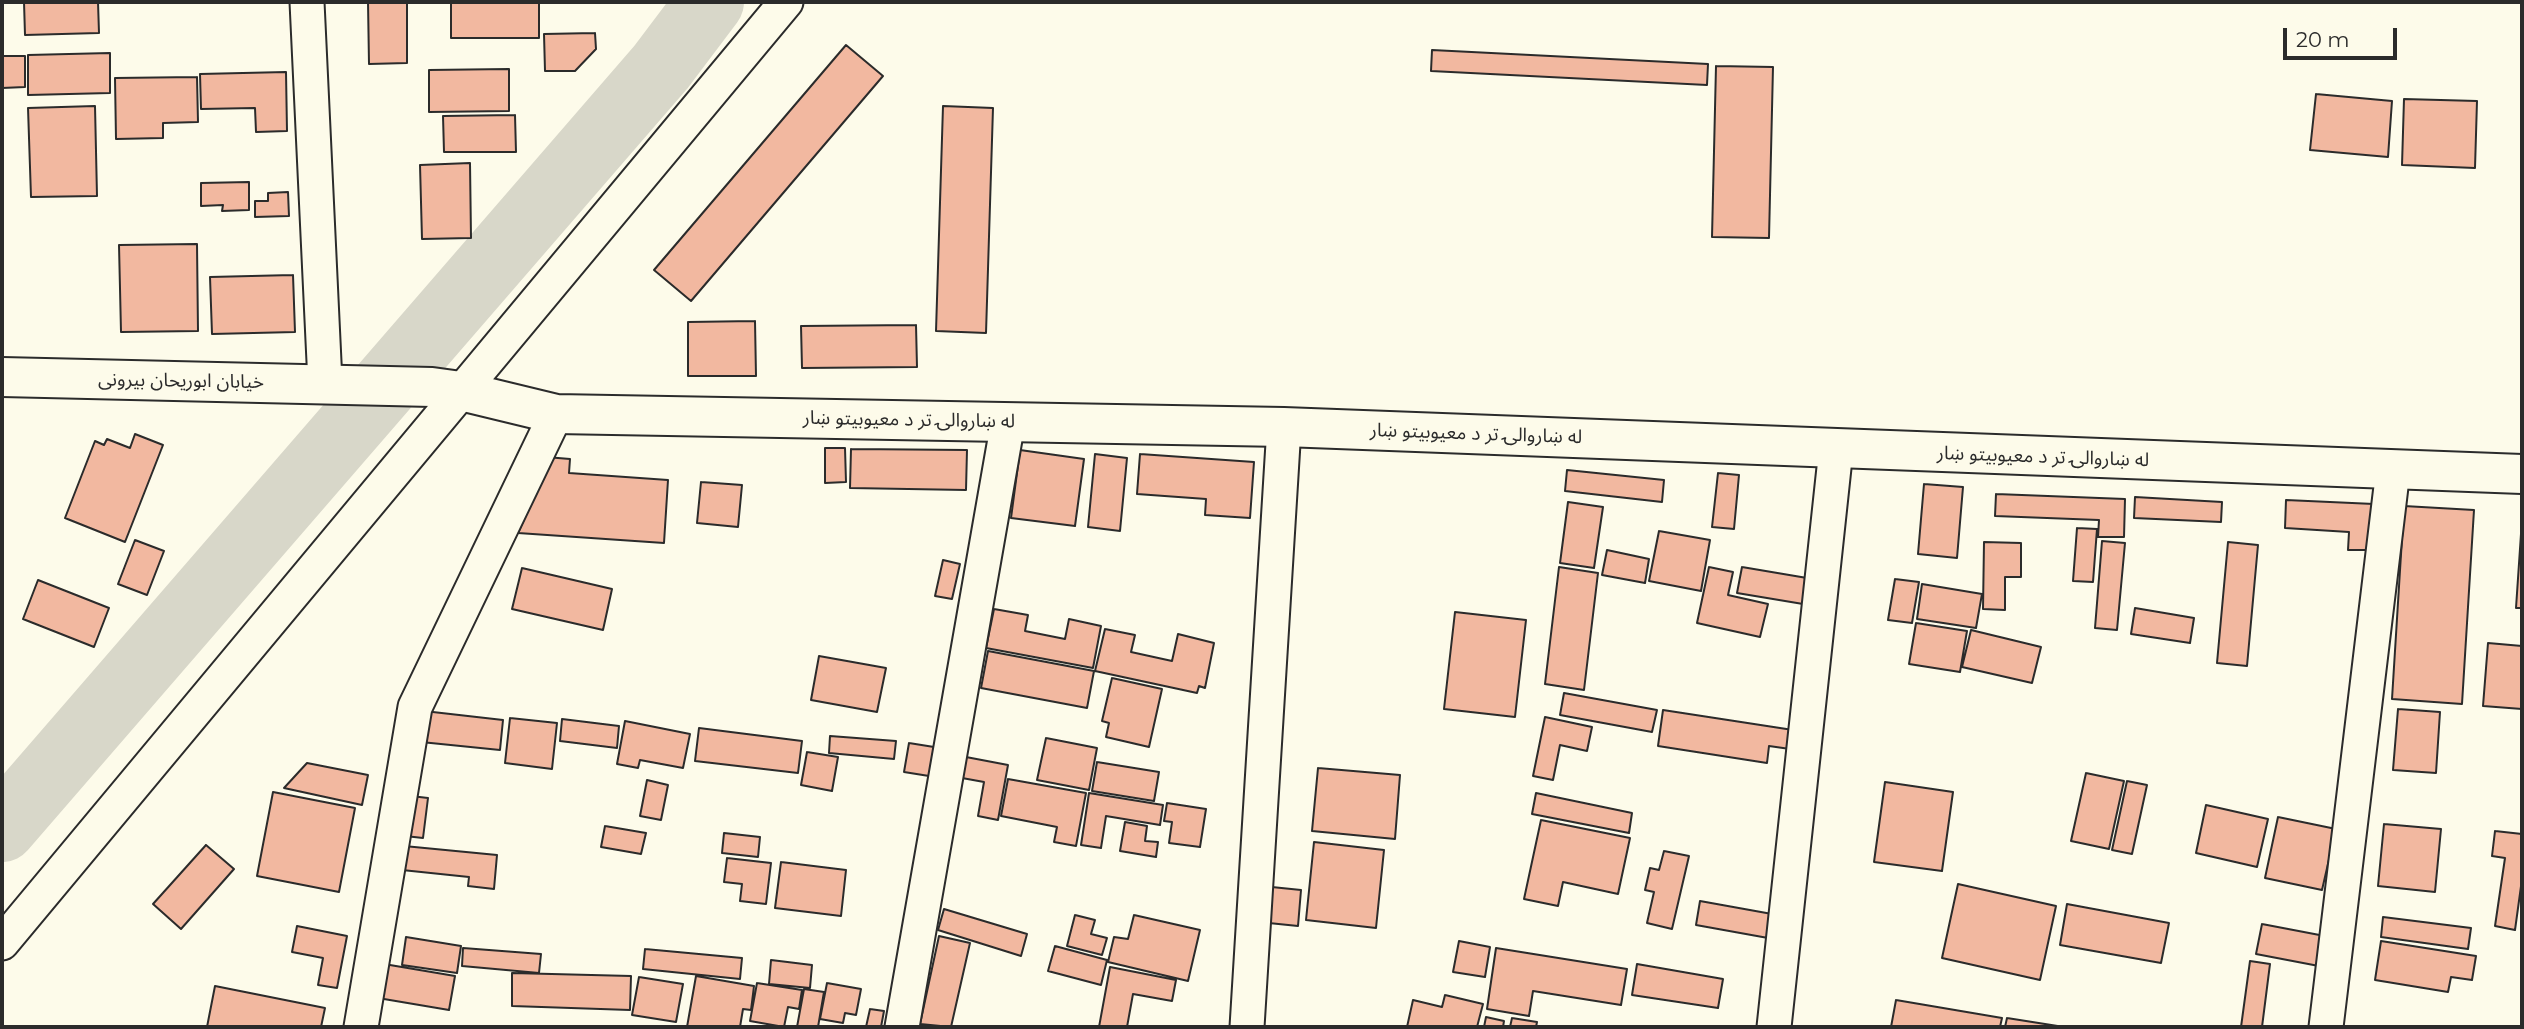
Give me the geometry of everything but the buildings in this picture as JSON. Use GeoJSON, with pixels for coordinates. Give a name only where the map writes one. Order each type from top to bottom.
{"type":"FeatureCollection","features":[{"type":"Feature","properties":{"kind":"street"},"geometry":{"type":"LineString","coordinates":[[307,2],[343,384]]}},
{"type":"Feature","properties":{"kind":"street"},"geometry":{"type":"LineString","coordinates":[[2,943],[447,389],[786,2]]}},
{"type":"Feature","properties":{"kind":"street","name":"خیابان ابوریحان بیرونی"},"geometry":{"type":"LineString","coordinates":[[2,377],[343,384],[447,389]]}},
{"type":"Feature","properties":{"kind":"street","name":"له ښاروالۍ تر د معیوبیتو ښار"},"geometry":{"type":"LineString","coordinates":[[447,389],[556,414],[1284,427],[2522,474]]}},
{"type":"Feature","properties":{"kind":"street"},"geometry":{"type":"LineString","coordinates":[[361,1027],[415,707],[556,414]]}},
{"type":"Feature","properties":{"kind":"street"},"geometry":{"type":"LineString","coordinates":[[902,1027],[1008,422]]}},
{"type":"Feature","properties":{"kind":"street"},"geometry":{"type":"LineString","coordinates":[[1247,1027],[1284,427]]}},
{"type":"Feature","properties":{"kind":"street"},"geometry":{"type":"LineString","coordinates":[[1774,1027],[1836,449]]}},
{"type":"Feature","properties":{"kind":"street"},"geometry":{"type":"LineString","coordinates":[[2326,1027],[2393,470]]}},
{"type":"Feature","properties":{"kind":"waterway"},"geometry":{"type":"LineString","coordinates":[[2,828],[661,67],[710,2]]}}]}
